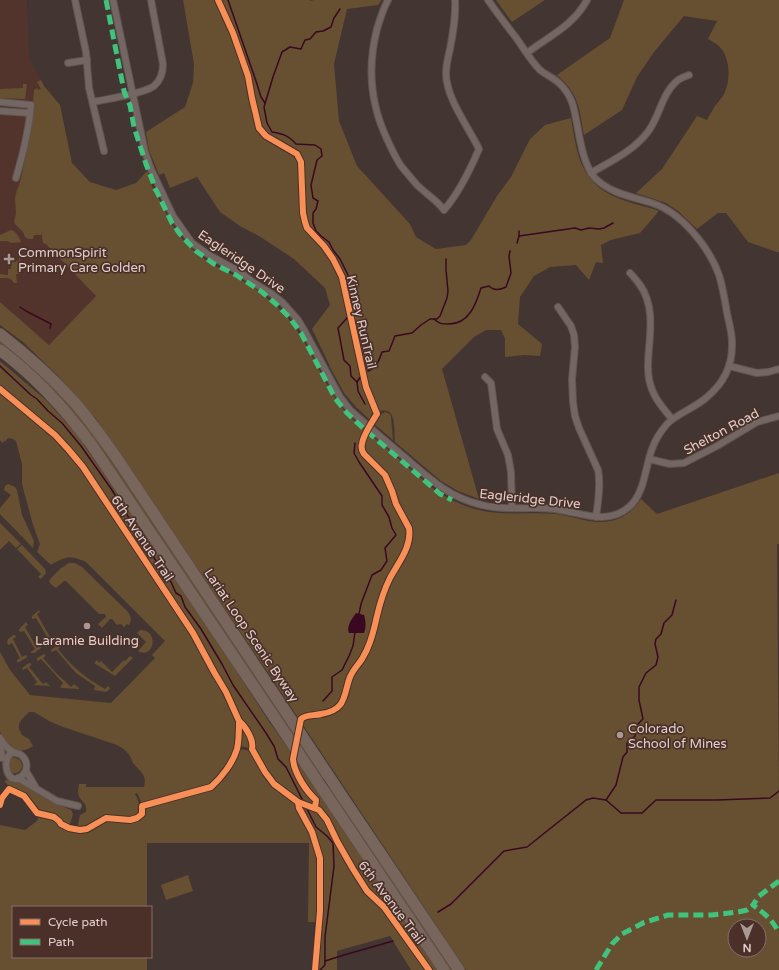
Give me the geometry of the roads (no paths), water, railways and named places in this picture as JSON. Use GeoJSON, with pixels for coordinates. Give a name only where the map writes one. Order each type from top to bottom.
{"type":"FeatureCollection","features":[{"type":"Feature","properties":{"kind":"highway","name":"Lariat Loop Scenic Byway"},"geometry":{"type":"LineString","coordinates":[[0,334],[23,352],[49,376],[75,404],[116,457],[459,970]]}},
{"type":"Feature","properties":{"kind":"highway","name":"Lariat Loop Scenic Byway"},"geometry":{"type":"LineString","coordinates":[[0,350],[41,385],[71,418],[91,444],[444,970]]}},
{"type":"Feature","properties":{"kind":"highway"},"geometry":{"type":"LineString","coordinates":[[320,786],[331,779]]}},
{"type":"Feature","properties":{"kind":"street"},"geometry":{"type":"LineString","coordinates":[[75,0],[87,60],[89,88],[104,151]]}},
{"type":"Feature","properties":{"kind":"street","name":"Eagleridge Drive"},"geometry":{"type":"LineString","coordinates":[[113,0],[145,152],[151,169],[173,216],[192,243],[209,255],[240,272],[282,302],[298,320],[340,397],[350,410],[435,484],[463,500],[484,506],[503,508],[557,509],[596,517],[608,517],[625,510],[632,504],[638,495],[652,447],[665,426],[672,419],[706,398],[723,380],[729,366],[732,352],[732,342],[723,289],[714,263],[701,243],[691,230],[674,215],[666,209],[654,204],[618,193],[607,187],[591,173],[585,160],[572,101],[561,84],[541,70],[488,0]]}},
{"type":"Feature","properties":{"kind":"street"},"geometry":{"type":"LineString","coordinates":[[93,102],[148,89],[154,86],[159,80],[163,72],[162,55],[151,0]]}},
{"type":"Feature","properties":{"kind":"street"},"geometry":{"type":"LineString","coordinates":[[388,0],[380,19],[374,40],[372,56],[372,90],[375,107],[380,124],[391,149],[401,166],[417,185],[444,210],[472,167],[479,149],[453,102],[447,84],[447,63],[454,27],[455,0]]}},
{"type":"Feature","properties":{"kind":"street"},"geometry":{"type":"LineString","coordinates":[[527,53],[569,23],[587,0]]}},
{"type":"Feature","properties":{"kind":"street"},"geometry":{"type":"LineString","coordinates":[[68,63],[87,60]]}},
{"type":"Feature","properties":{"kind":"street"},"geometry":{"type":"LineString","coordinates":[[591,173],[625,153],[647,134],[654,124],[669,89],[679,79],[689,75]]}},
{"type":"Feature","properties":{"kind":"street"},"geometry":{"type":"LineString","coordinates":[[0,102],[31,104],[24,150],[16,178]]}},
{"type":"Feature","properties":{"kind":"street"},"geometry":{"type":"LineString","coordinates":[[0,111],[30,113]]}},
{"type":"Feature","properties":{"kind":"street"},"geometry":{"type":"LineString","coordinates":[[630,273],[641,285],[645,293],[651,317],[648,367],[649,380],[653,392],[661,406],[672,419]]}},
{"type":"Feature","properties":{"kind":"street"},"geometry":{"type":"LineString","coordinates":[[558,306],[571,326],[575,340],[572,379],[573,402],[579,428],[599,475],[596,517]]}},
{"type":"Feature","properties":{"kind":"street"},"geometry":{"type":"LineString","coordinates":[[729,366],[757,373],[779,369]]}},
{"type":"Feature","properties":{"kind":"street"},"geometry":{"type":"LineString","coordinates":[[485,377],[491,382],[497,429],[508,455],[511,472],[512,508]]}},
{"type":"Feature","properties":{"kind":"street","name":"Shelton Road"},"geometry":{"type":"LineString","coordinates":[[649,459],[670,464],[684,463],[721,444],[757,422],[779,416]]}},
{"type":"Feature","properties":{"kind":"street"},"geometry":{"type":"LineString","coordinates":[[0,738],[6,747],[24,757],[27,764],[26,771],[18,778],[10,778],[4,774],[0,767],[2,758],[0,742]]}},
{"type":"Feature","properties":{"kind":"street"},"geometry":{"type":"LineString","coordinates":[[2,758],[13,752]]}},
{"type":"Feature","properties":{"kind":"street"},"geometry":{"type":"LineString","coordinates":[[26,771],[36,788]]}},
{"type":"Feature","properties":{"kind":"street"},"geometry":{"type":"LineString","coordinates":[[18,778],[57,801],[78,806]]}},
{"type":"Feature","properties":{"kind":"waterway"},"geometry":{"type":"LineString","coordinates":[[228,0],[261,97],[265,103]]}},
{"type":"Feature","properties":{"kind":"waterway"},"geometry":{"type":"LineString","coordinates":[[340,9],[334,18],[331,27],[323,31],[316,32],[310,39],[305,40],[301,49],[290,47],[282,52],[264,107],[267,123],[272,132],[285,135],[296,144],[315,145],[321,149],[322,156],[317,160],[311,185],[313,198],[318,201],[316,209],[313,213],[313,223],[316,231],[329,242],[348,275],[350,286],[357,295],[357,310],[355,312]]}},
{"type":"Feature","properties":{"kind":"waterway"},"geometry":{"type":"LineString","coordinates":[[519,236],[575,228],[581,230],[589,228],[599,229],[613,223]]}},
{"type":"Feature","properties":{"kind":"waterway"},"geometry":{"type":"LineString","coordinates":[[517,243],[519,231]]}},
{"type":"Feature","properties":{"kind":"waterway"},"geometry":{"type":"LineString","coordinates":[[434,319],[439,323],[444,324],[462,321],[471,312],[481,288],[489,286],[497,290],[506,287],[511,273],[509,256],[510,251]]}},
{"type":"Feature","properties":{"kind":"waterway"},"geometry":{"type":"LineString","coordinates":[[368,371],[376,366],[382,352],[389,351],[395,336],[412,333],[430,319],[437,319],[440,316],[448,291],[446,259]]}},
{"type":"Feature","properties":{"kind":"waterway"},"geometry":{"type":"LineString","coordinates":[[20,307],[51,324],[50,328]]}},
{"type":"Feature","properties":{"kind":"waterway"},"geometry":{"type":"LineString","coordinates":[[347,318],[338,328],[344,360],[350,366],[351,376],[357,382],[358,391],[365,404]]}},
{"type":"Feature","properties":{"kind":"waterway"},"geometry":{"type":"LineString","coordinates":[[0,366],[62,423],[81,446],[112,490],[140,536],[147,542],[154,558],[171,582],[176,593],[181,596],[185,607],[201,629],[233,685],[274,746],[278,759],[286,767],[316,827],[333,843],[334,866],[325,937],[325,965],[320,970]]}},
{"type":"Feature","properties":{"kind":"waterway"},"geometry":{"type":"LineString","coordinates":[[357,382],[361,376]]}},
{"type":"Feature","properties":{"kind":"waterway"},"geometry":{"type":"LineString","coordinates":[[355,443],[354,453],[382,496],[382,505],[389,517],[396,535],[385,548],[387,561],[381,570],[372,575],[361,604],[359,614]]}},
{"type":"Feature","properties":{"kind":"waterway"},"geometry":{"type":"LineString","coordinates":[[438,912],[451,904],[504,851],[527,847],[586,800],[593,798],[606,800],[616,785],[623,757],[627,752],[627,743],[635,736],[637,725],[643,719],[639,700],[639,687],[646,673],[656,665],[658,657],[655,644],[656,639],[661,634],[664,623],[672,615],[676,600]]}},
{"type":"Feature","properties":{"kind":"waterway"},"geometry":{"type":"LineString","coordinates":[[323,701],[332,691],[332,677],[342,670],[349,656],[353,646],[355,632]]}},
{"type":"Feature","properties":{"kind":"waterway"},"geometry":{"type":"LineString","coordinates":[[606,800],[621,813],[642,813],[656,800],[770,798],[779,791]]}},
{"type":"Feature","properties":{"kind":"waterway"},"geometry":{"type":"LineString","coordinates":[[325,961],[393,941]]}},
{"type":"Feature","properties":{"kind":"place","name":"CommonSpirit Primary Care Golden"},"geometry":{"type":"Point","coordinates":[9,259]}},
{"type":"Feature","properties":{"kind":"place","name":"Laramie Building"},"geometry":{"type":"Point","coordinates":[87,626]}},
{"type":"Feature","properties":{"kind":"place","name":"Colorado School of Mines"},"geometry":{"type":"Point","coordinates":[620,735]}}]}
